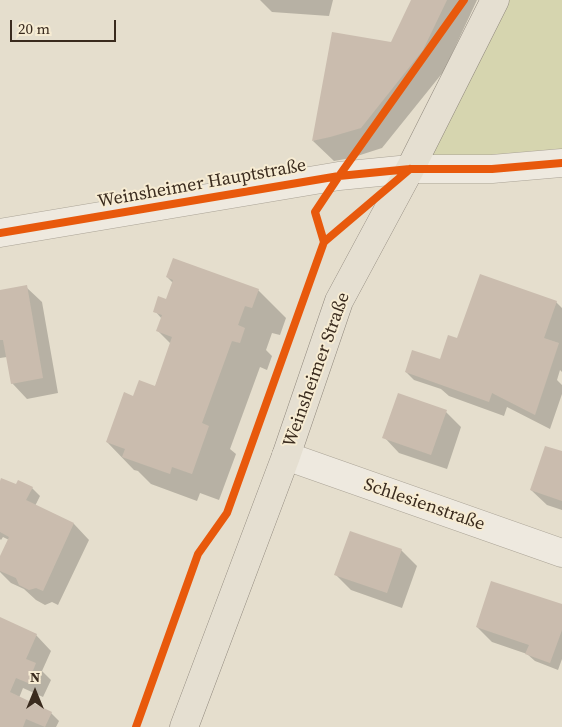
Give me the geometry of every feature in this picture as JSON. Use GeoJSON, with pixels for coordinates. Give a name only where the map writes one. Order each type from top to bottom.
{"type":"FeatureCollection","features":[{"type":"Feature","properties":{"kind":"main road","name":"Weinsheimer Straße"},"geometry":{"type":"LineString","coordinates":[[184,727],[286,456],[339,301],[410,169],[496,0]]}},
{"type":"Feature","properties":{"kind":"street","name":"Weinsheimer Hauptstraße"},"geometry":{"type":"LineString","coordinates":[[0,233],[339,176],[410,169],[492,169],[562,163]]}},
{"type":"Feature","properties":{"kind":"street","name":"Schlesienstraße"},"geometry":{"type":"LineString","coordinates":[[286,456],[562,553]]}},
{"type":"Feature","properties":{"kind":"green space"},"geometry":{"type":"Polygon","coordinates":[[[495,0],[562,0],[562,163],[410,169],[495,0]]]}},
{"type":"Feature","properties":{"kind":"building"},"geometry":{"type":"Polygon","coordinates":[[[411,0],[447,0],[423,50],[361,128],[312,141],[332,32],[391,42],[411,0]]]}},
{"type":"Feature","properties":{"kind":"building"},"geometry":{"type":"Polygon","coordinates":[[[173,258],[259,289],[252,308],[245,306],[238,325],[245,328],[240,343],[232,341],[202,423],[209,426],[192,474],[172,467],[170,474],[122,457],[125,449],[106,442],[124,392],[133,396],[139,380],[155,386],[172,337],[156,331],[162,315],[153,312],[158,296],[166,299],[173,280],[166,277],[173,258]]]}},
{"type":"Feature","properties":{"kind":"building"},"geometry":{"type":"Polygon","coordinates":[[[480,274],[557,301],[544,338],[559,343],[535,415],[492,393],[489,402],[405,372],[412,350],[440,359],[448,335],[457,338],[480,274]]]}},
{"type":"Feature","properties":{"kind":"building"},"geometry":{"type":"Polygon","coordinates":[[[27,285],[43,378],[11,384],[3,340],[0,340],[0,290],[27,285]]]}},
{"type":"Feature","properties":{"kind":"building"},"geometry":{"type":"Polygon","coordinates":[[[398,393],[447,410],[431,455],[382,438],[398,393]]]}},
{"type":"Feature","properties":{"kind":"building"},"geometry":{"type":"Polygon","coordinates":[[[545,446],[562,451],[562,501],[530,490],[545,446]]]}},
{"type":"Feature","properties":{"kind":"building"},"geometry":{"type":"Polygon","coordinates":[[[1,478],[16,484],[18,480],[33,487],[26,500],[74,523],[43,591],[36,588],[29,590],[19,585],[16,578],[0,571],[0,556],[9,537],[0,532],[1,478]]]}},
{"type":"Feature","properties":{"kind":"building"},"geometry":{"type":"Polygon","coordinates":[[[350,531],[402,549],[387,593],[334,575],[350,531]]]}},
{"type":"Feature","properties":{"kind":"building"},"geometry":{"type":"Polygon","coordinates":[[[491,581],[562,604],[562,630],[550,663],[525,654],[529,645],[476,627],[491,581]]]}},
{"type":"Feature","properties":{"kind":"building"},"geometry":{"type":"Polygon","coordinates":[[[0,617],[37,634],[26,659],[36,663],[28,683],[16,678],[10,692],[52,712],[45,727],[26,719],[23,727],[0,727],[0,617]]]}},
{"type":"Feature","properties":{"kind":"cycle path"},"geometry":{"type":"LineString","coordinates":[[324,242],[315,212],[464,0]]}},
{"type":"Feature","properties":{"kind":"cycle path"},"geometry":{"type":"LineString","coordinates":[[0,233],[339,176],[410,169],[492,169],[562,163]]}},
{"type":"Feature","properties":{"kind":"cycle path"},"geometry":{"type":"LineString","coordinates":[[136,727],[198,554],[227,513],[324,242],[410,169]]}}]}
